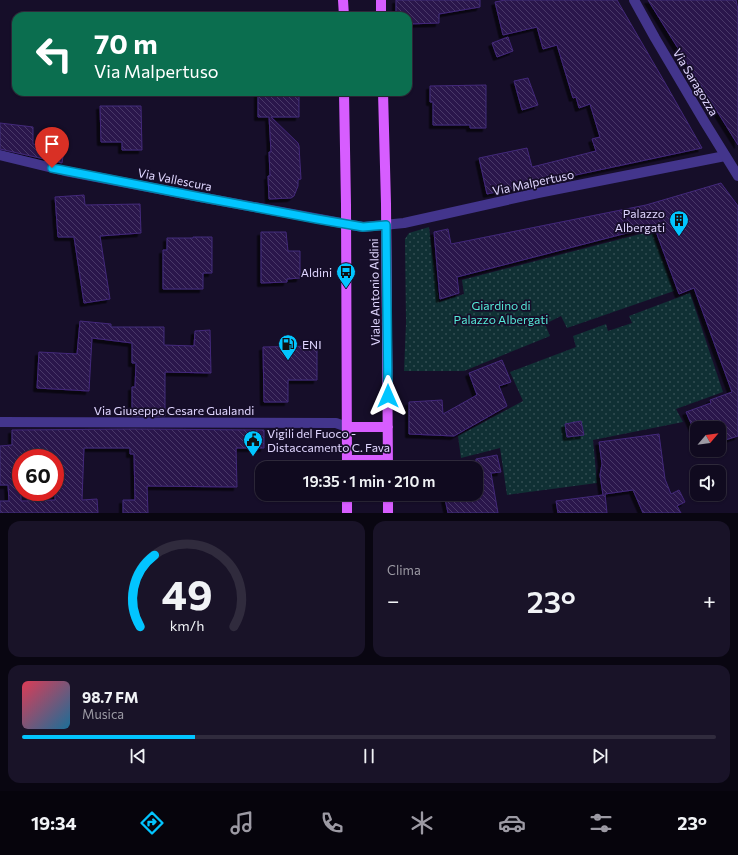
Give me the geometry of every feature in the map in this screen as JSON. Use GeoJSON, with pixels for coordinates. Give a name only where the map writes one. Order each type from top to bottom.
{"type":"FeatureCollection","features":[{"type":"Feature","properties":{"kind":"main road"},"geometry":{"type":"LineString","coordinates":[[343,0],[344,12]]}},
{"type":"Feature","properties":{"kind":"main road"},"geometry":{"type":"LineString","coordinates":[[381,0],[381,12]]}},
{"type":"Feature","properties":{"kind":"main road"},"geometry":{"type":"LineString","coordinates":[[344,96],[347,461]]}},
{"type":"Feature","properties":{"kind":"main road","name":"Viale Antonio Aldini"},"geometry":{"type":"LineString","coordinates":[[383,96],[388,461]]}},
{"type":"Feature","properties":{"kind":"main road"},"geometry":{"type":"LineString","coordinates":[[347,427],[388,427]]}},
{"type":"Feature","properties":{"kind":"main road"},"geometry":{"type":"LineString","coordinates":[[347,501],[347,513]]}},
{"type":"Feature","properties":{"kind":"main road"},"geometry":{"type":"LineString","coordinates":[[388,501],[388,513]]}},
{"type":"Feature","properties":{"kind":"street","name":"Via Saragozza"},"geometry":{"type":"LineString","coordinates":[[634,0],[655,38],[738,176]]}},
{"type":"Feature","properties":{"kind":"street","name":"Via Vallescura"},"geometry":{"type":"LineString","coordinates":[[0,155],[65,171],[346,224]]}},
{"type":"Feature","properties":{"kind":"street","name":"Via Malpertuso"},"geometry":{"type":"LineString","coordinates":[[346,224],[363,227],[404,223],[538,193],[725,156]]}},
{"type":"Feature","properties":{"kind":"street","name":"Via Giuseppe Cesare Gualandi"},"geometry":{"type":"LineString","coordinates":[[0,422],[336,423],[347,427]]}},
{"type":"Feature","properties":{"kind":"green space","name":"Giardino di Palazzo Albergati"},"geometry":{"type":"Polygon","coordinates":[[[429,227],[439,302],[464,294],[462,280],[652,231],[674,291],[567,328],[561,316],[545,324],[550,336],[464,371],[404,371],[406,323],[405,239],[409,233],[429,227]]]}},
{"type":"Feature","properties":{"kind":"green space"},"geometry":{"type":"Polygon","coordinates":[[[690,293],[723,392],[676,409],[683,422],[593,440],[597,483],[507,495],[500,448],[461,458],[458,436],[523,401],[510,372],[576,347],[573,336],[606,324],[608,331],[632,323],[629,316],[690,293]]]}},
{"type":"Feature","properties":{"kind":"building"},"geometry":{"type":"Polygon","coordinates":[[[396,0],[480,0],[480,7],[439,14],[439,23],[412,24],[412,12],[396,12],[396,0]]]}},
{"type":"Feature","properties":{"kind":"building"},"geometry":{"type":"Polygon","coordinates":[[[505,0],[617,0],[702,148],[487,194],[479,158],[527,148],[532,167],[596,151],[592,139],[600,137],[590,104],[579,108],[576,97],[573,98],[557,45],[543,49],[537,27],[503,35],[495,2],[505,0]]]}},
{"type":"Feature","properties":{"kind":"building"},"geometry":{"type":"Polygon","coordinates":[[[648,0],[736,0],[738,9],[738,145],[648,0]]]}},
{"type":"Feature","properties":{"kind":"building"},"geometry":{"type":"Polygon","coordinates":[[[508,37],[513,51],[497,57],[492,43],[508,37]]]}},
{"type":"Feature","properties":{"kind":"building"},"geometry":{"type":"Polygon","coordinates":[[[528,78],[538,105],[522,110],[514,81],[528,78]]]}},
{"type":"Feature","properties":{"kind":"building"},"geometry":{"type":"Polygon","coordinates":[[[486,85],[486,128],[470,128],[470,125],[433,125],[433,102],[430,102],[430,86],[486,85]]]}},
{"type":"Feature","properties":{"kind":"building"},"geometry":{"type":"Polygon","coordinates":[[[258,96],[299,96],[299,117],[271,117],[298,143],[299,146],[301,179],[298,180],[298,186],[294,196],[291,198],[269,199],[269,152],[271,152],[269,117],[258,117],[258,96]]]}},
{"type":"Feature","properties":{"kind":"building"},"geometry":{"type":"Polygon","coordinates":[[[100,106],[141,106],[142,150],[122,150],[122,142],[101,142],[100,106]]]}},
{"type":"Feature","properties":{"kind":"building"},"geometry":{"type":"Polygon","coordinates":[[[0,123],[33,127],[33,144],[64,150],[62,163],[0,149],[0,123]]]}},
{"type":"Feature","properties":{"kind":"building"},"geometry":{"type":"Polygon","coordinates":[[[721,183],[738,206],[738,436],[726,440],[726,421],[690,421],[686,412],[711,403],[710,400],[732,392],[694,288],[679,294],[654,226],[457,277],[459,293],[440,299],[434,232],[448,229],[451,244],[646,205],[721,183]]]}},
{"type":"Feature","properties":{"kind":"building"},"geometry":{"type":"Polygon","coordinates":[[[84,195],[85,205],[140,204],[141,233],[100,236],[110,299],[84,303],[74,237],[58,237],[55,197],[84,195]]]}},
{"type":"Feature","properties":{"kind":"building"},"geometry":{"type":"Polygon","coordinates":[[[261,232],[286,232],[288,251],[300,251],[300,278],[287,279],[287,282],[261,283],[261,232]]]}},
{"type":"Feature","properties":{"kind":"building"},"geometry":{"type":"Polygon","coordinates":[[[212,237],[212,273],[203,273],[203,289],[163,289],[163,250],[167,250],[167,238],[212,237]]]}},
{"type":"Feature","properties":{"kind":"building"},"geometry":{"type":"Polygon","coordinates":[[[80,321],[111,324],[111,327],[164,327],[164,345],[194,346],[195,331],[210,330],[211,373],[165,372],[165,416],[132,416],[132,387],[135,387],[136,363],[132,363],[132,343],[92,338],[89,391],[37,388],[39,352],[77,354],[80,321]]]}},
{"type":"Feature","properties":{"kind":"building"},"geometry":{"type":"Polygon","coordinates":[[[317,346],[317,380],[288,380],[288,402],[264,402],[263,347],[317,346]]]}},
{"type":"Feature","properties":{"kind":"building"},"geometry":{"type":"Polygon","coordinates":[[[502,360],[511,382],[499,386],[507,406],[454,436],[409,434],[409,402],[442,400],[443,414],[477,395],[469,373],[502,360]]]}},
{"type":"Feature","properties":{"kind":"building"},"geometry":{"type":"Polygon","coordinates":[[[581,421],[584,435],[567,437],[565,424],[581,421]]]}},
{"type":"Feature","properties":{"kind":"building"},"geometry":{"type":"Polygon","coordinates":[[[12,430],[264,430],[264,448],[236,448],[237,487],[147,486],[148,513],[123,513],[123,500],[135,500],[134,454],[130,454],[130,448],[84,448],[82,500],[97,499],[98,513],[0,513],[0,501],[9,501],[8,485],[0,485],[0,446],[12,445],[12,430]]]}},
{"type":"Feature","properties":{"kind":"building"},"geometry":{"type":"Polygon","coordinates":[[[659,434],[665,479],[671,494],[679,490],[685,502],[677,506],[681,513],[643,513],[633,490],[605,494],[607,513],[558,513],[556,501],[603,495],[600,475],[602,464],[599,442],[659,434]]]}},
{"type":"Feature","properties":{"kind":"building"},"geometry":{"type":"Polygon","coordinates":[[[497,455],[501,472],[491,473],[498,513],[448,513],[445,501],[483,501],[483,461],[476,461],[476,459],[497,455]]]}},
{"type":"Feature","properties":{"kind":"place","name":"Palazzo Albergati"},"geometry":{"type":"Point","coordinates":[679,237]}},
{"type":"Feature","properties":{"kind":"place","name":"Aldini"},"geometry":{"type":"Point","coordinates":[346,289]}},
{"type":"Feature","properties":{"kind":"place","name":"ENI"},"geometry":{"type":"Point","coordinates":[288,361]}},
{"type":"Feature","properties":{"kind":"place","name":"Vigili del Fuoco - Distaccamento C. Fava"},"geometry":{"type":"Point","coordinates":[253,457]}},
{"type":"Feature","properties":{"kind":"route"},"geometry":{"type":"LineString","coordinates":[[52,168],[363,227],[386,225],[388,396]]}}]}
